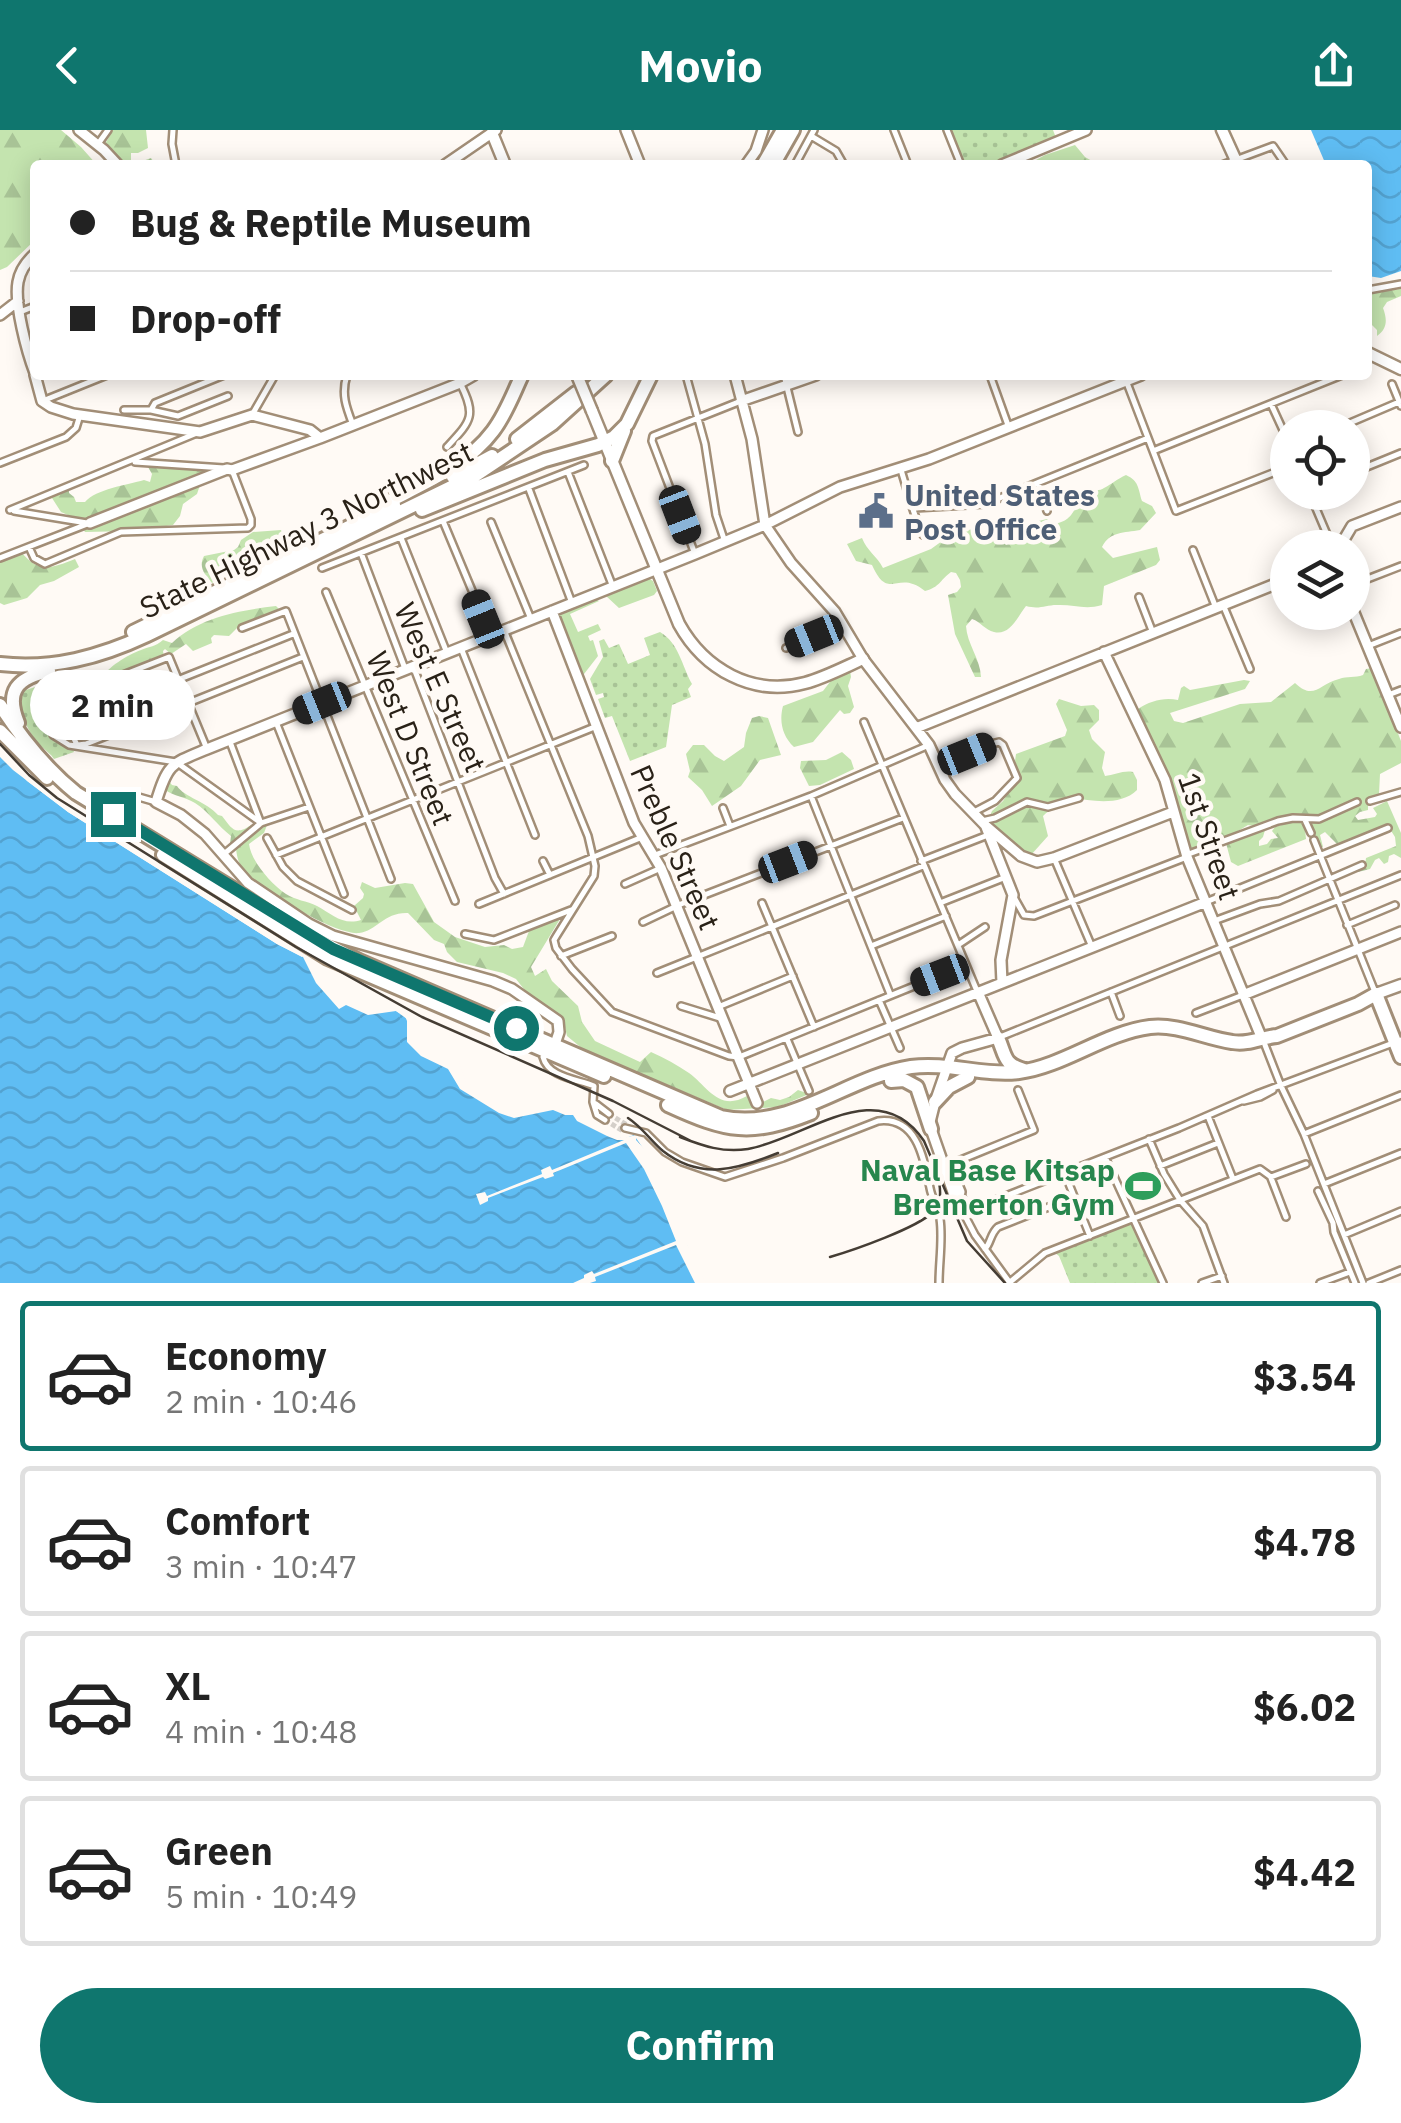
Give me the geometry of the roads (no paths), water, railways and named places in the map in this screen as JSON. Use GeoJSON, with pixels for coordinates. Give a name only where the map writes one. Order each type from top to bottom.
{"type":"FeatureCollection","features":[{"type":"Feature","properties":{"kind":"highway"},"geometry":{"type":"LineString","coordinates":[[765,160],[789,131]]}},
{"type":"Feature","properties":{"kind":"highway"},"geometry":{"type":"LineString","coordinates":[[777,160],[789,131]]}},
{"type":"Feature","properties":{"kind":"highway"},"geometry":{"type":"LineString","coordinates":[[308,547],[468,456],[501,420],[520,380]]}},
{"type":"Feature","properties":{"kind":"highway","name":"State Highway 3 Northwest"},"geometry":{"type":"LineString","coordinates":[[0,660],[48,657],[105,644],[494,455],[589,380]]}},
{"type":"Feature","properties":{"kind":"highway","name":"State Highway 3 Northwest"},"geometry":{"type":"LineString","coordinates":[[0,660],[44,666],[74,662],[124,646],[499,461],[569,411],[601,380]]}},
{"type":"Feature","properties":{"kind":"highway"},"geometry":{"type":"LineString","coordinates":[[612,461],[649,380]]}},
{"type":"Feature","properties":{"kind":"highway"},"geometry":{"type":"LineString","coordinates":[[354,534],[544,460],[604,442],[628,424]]}},
{"type":"Feature","properties":{"kind":"highway"},"geometry":{"type":"LineString","coordinates":[[74,662],[25,678],[13,695],[13,707],[36,750],[97,803]]}},
{"type":"Feature","properties":{"kind":"highway"},"geometry":{"type":"LineString","coordinates":[[0,706],[53,774],[76,793],[97,803]]}},
{"type":"Feature","properties":{"kind":"highway"},"geometry":{"type":"LineString","coordinates":[[0,731],[47,778],[97,803],[333,949],[701,1120],[731,1128],[774,1126],[906,1075],[1027,1070],[1151,1027],[1176,1028],[1233,1042],[1264,1042]]}},
{"type":"Feature","properties":{"kind":"highway"},"geometry":{"type":"LineString","coordinates":[[553,1050],[704,1111],[738,1120],[784,1114],[897,1070],[920,1066],[968,1077],[1026,1078],[1152,1033],[1176,1034],[1232,1048],[1274,1041],[1277,1036],[1376,994],[1398,1041],[1401,1057]]}},
{"type":"Feature","properties":{"kind":"highway"},"geometry":{"type":"LineString","coordinates":[[1358,1004],[1373,1007],[1385,1018]]}},
{"type":"Feature","properties":{"kind":"highway"},"geometry":{"type":"LineString","coordinates":[[998,1038],[1007,1061],[1027,1070]]}},
{"type":"Feature","properties":{"kind":"highway"},"geometry":{"type":"LineString","coordinates":[[935,1102],[948,1087],[968,1077]]}},
{"type":"Feature","properties":{"kind":"highway"},"geometry":{"type":"LineString","coordinates":[[891,1081],[904,1080],[917,1087],[931,1128]]}},
{"type":"Feature","properties":{"kind":"main road"},"geometry":{"type":"LineString","coordinates":[[1222,130],[1235,160]]}},
{"type":"Feature","properties":{"kind":"main road"},"geometry":{"type":"LineString","coordinates":[[493,131],[503,160]]}},
{"type":"Feature","properties":{"kind":"main road"},"geometry":{"type":"LineString","coordinates":[[1372,355],[1401,369]]}},
{"type":"Feature","properties":{"kind":"main road"},"geometry":{"type":"LineString","coordinates":[[580,380],[686,638],[704,659],[726,674],[772,686],[803,684],[864,659]]}},
{"type":"Feature","properties":{"kind":"main road"},"geometry":{"type":"LineString","coordinates":[[1376,994],[1401,985]]}},
{"type":"Feature","properties":{"kind":"street"},"geometry":{"type":"LineString","coordinates":[[79,130],[113,160]]}},
{"type":"Feature","properties":{"kind":"street"},"geometry":{"type":"LineString","coordinates":[[97,145],[108,130]]}},
{"type":"Feature","properties":{"kind":"street"},"geometry":{"type":"LineString","coordinates":[[173,130],[175,160]]}},
{"type":"Feature","properties":{"kind":"street"},"geometry":{"type":"LineString","coordinates":[[626,130],[638,160]]}},
{"type":"Feature","properties":{"kind":"street"},"geometry":{"type":"LineString","coordinates":[[750,160],[763,130]]}},
{"type":"Feature","properties":{"kind":"street"},"geometry":{"type":"LineString","coordinates":[[894,130],[906,160]]}},
{"type":"Feature","properties":{"kind":"street"},"geometry":{"type":"LineString","coordinates":[[947,130],[959,160]]}},
{"type":"Feature","properties":{"kind":"street"},"geometry":{"type":"LineString","coordinates":[[1014,160],[1086,130]]}},
{"type":"Feature","properties":{"kind":"street"},"geometry":{"type":"LineString","coordinates":[[452,160],[493,131]]}},
{"type":"Feature","properties":{"kind":"street"},"geometry":{"type":"LineString","coordinates":[[799,160],[813,133],[841,160]]}},
{"type":"Feature","properties":{"kind":"street"},"geometry":{"type":"LineString","coordinates":[[1241,160],[1273,146],[1283,160]]}},
{"type":"Feature","properties":{"kind":"street"},"geometry":{"type":"LineString","coordinates":[[30,260],[18,281],[19,306],[30,347]]}},
{"type":"Feature","properties":{"kind":"street"},"geometry":{"type":"LineString","coordinates":[[1372,289],[1401,284]]}},
{"type":"Feature","properties":{"kind":"street"},"geometry":{"type":"LineString","coordinates":[[0,316],[19,306],[30,306]]}},
{"type":"Feature","properties":{"kind":"street"},"geometry":{"type":"LineString","coordinates":[[37,380],[42,401],[61,411],[200,432]]}},
{"type":"Feature","properties":{"kind":"street"},"geometry":{"type":"LineString","coordinates":[[42,401],[94,380]]}},
{"type":"Feature","properties":{"kind":"street"},"geometry":{"type":"LineString","coordinates":[[150,410],[154,403],[212,380]]}},
{"type":"Feature","properties":{"kind":"street"},"geometry":{"type":"LineString","coordinates":[[252,415],[272,380]]}},
{"type":"Feature","properties":{"kind":"street"},"geometry":{"type":"LineString","coordinates":[[346,380],[344,398],[353,425]]}},
{"type":"Feature","properties":{"kind":"street"},"geometry":{"type":"LineString","coordinates":[[0,558],[465,380]]}},
{"type":"Feature","properties":{"kind":"street"},"geometry":{"type":"LineString","coordinates":[[687,380],[725,542]]}},
{"type":"Feature","properties":{"kind":"street"},"geometry":{"type":"LineString","coordinates":[[736,380],[752,439],[765,524],[792,563],[835,612],[928,746],[949,786],[982,823],[1021,856],[1038,862],[1173,812]]}},
{"type":"Feature","properties":{"kind":"street"},"geometry":{"type":"LineString","coordinates":[[695,554],[653,436],[786,380],[798,432]]}},
{"type":"Feature","properties":{"kind":"street"},"geometry":{"type":"LineString","coordinates":[[992,380],[1009,428]]}},
{"type":"Feature","properties":{"kind":"street"},"geometry":{"type":"LineString","coordinates":[[1152,450],[1330,380]]}},
{"type":"Feature","properties":{"kind":"street"},"geometry":{"type":"LineString","coordinates":[[156,802],[162,780],[176,762],[207,748],[725,542],[840,488],[901,470],[1126,381],[1176,511],[1270,474]]}},
{"type":"Feature","properties":{"kind":"street"},"geometry":{"type":"LineString","coordinates":[[447,447],[471,418],[460,383]]}},
{"type":"Feature","properties":{"kind":"street"},"geometry":{"type":"LineString","coordinates":[[1370,416],[1400,404],[1392,384]]}},
{"type":"Feature","properties":{"kind":"street"},"geometry":{"type":"LineString","coordinates":[[124,410],[178,416],[228,396]]}},
{"type":"Feature","properties":{"kind":"street"},"geometry":{"type":"LineString","coordinates":[[1270,404],[1273,410]]}},
{"type":"Feature","properties":{"kind":"street"},"geometry":{"type":"LineString","coordinates":[[0,464],[66,437],[76,428],[80,415]]}},
{"type":"Feature","properties":{"kind":"street"},"geometry":{"type":"LineString","coordinates":[[90,523],[10,510],[200,432],[252,415],[310,430],[320,438]]}},
{"type":"Feature","properties":{"kind":"street"},"geometry":{"type":"LineString","coordinates":[[914,508],[984,504],[1148,438]]}},
{"type":"Feature","properties":{"kind":"street"},"geometry":{"type":"LineString","coordinates":[[1370,466],[1401,454]]}},
{"type":"Feature","properties":{"kind":"street"},"geometry":{"type":"LineString","coordinates":[[132,462],[229,469]]}},
{"type":"Feature","properties":{"kind":"street"},"geometry":{"type":"LineString","coordinates":[[322,568],[584,465]]}},
{"type":"Feature","properties":{"kind":"street"},"geometry":{"type":"LineString","coordinates":[[28,547],[34,558],[46,564],[121,532],[244,529],[252,522],[229,469]]}},
{"type":"Feature","properties":{"kind":"street"},"geometry":{"type":"LineString","coordinates":[[901,470],[914,518],[923,535]]}},
{"type":"Feature","properties":{"kind":"street"},"geometry":{"type":"LineString","coordinates":[[568,472],[614,587]]}},
{"type":"Feature","properties":{"kind":"street"},"geometry":{"type":"LineString","coordinates":[[1038,482],[1047,511]]}},
{"type":"Feature","properties":{"kind":"street"},"geometry":{"type":"LineString","coordinates":[[528,488],[572,603]]}},
{"type":"Feature","properties":{"kind":"street"},"geometry":{"type":"LineString","coordinates":[[1349,530],[1401,508]]}},
{"type":"Feature","properties":{"kind":"street"},"geometry":{"type":"LineString","coordinates":[[443,521],[490,636]]}},
{"type":"Feature","properties":{"kind":"street"},"geometry":{"type":"LineString","coordinates":[[491,522],[531,619]]}},
{"type":"Feature","properties":{"kind":"street"},"geometry":{"type":"LineString","coordinates":[[402,538],[447,653]]}},
{"type":"Feature","properties":{"kind":"street"},"geometry":{"type":"LineString","coordinates":[[1193,550],[1250,668]]}},
{"type":"Feature","properties":{"kind":"street","name":"West E Street"},"geometry":{"type":"LineString","coordinates":[[361,553],[404,666],[416,671],[504,894]]}},
{"type":"Feature","properties":{"kind":"street"},"geometry":{"type":"LineString","coordinates":[[1370,578],[1401,566]]}},
{"type":"Feature","properties":{"kind":"street"},"geometry":{"type":"LineString","coordinates":[[916,728],[1270,586]]}},
{"type":"Feature","properties":{"kind":"street","name":"West D Street"},"geometry":{"type":"LineString","coordinates":[[326,592],[454,900]]}},
{"type":"Feature","properties":{"kind":"street"},"geometry":{"type":"LineString","coordinates":[[1139,597],[1153,633]]}},
{"type":"Feature","properties":{"kind":"street"},"geometry":{"type":"LineString","coordinates":[[242,628],[286,611],[391,879]]}},
{"type":"Feature","properties":{"kind":"street","name":"Preble Street"},"geometry":{"type":"LineString","coordinates":[[552,611],[634,823],[661,868],[757,1103]]}},
{"type":"Feature","properties":{"kind":"street"},"geometry":{"type":"LineString","coordinates":[[786,648],[844,625]]}},
{"type":"Feature","properties":{"kind":"street"},"geometry":{"type":"LineString","coordinates":[[504,630],[594,857],[594,876],[554,940],[556,948],[612,1012],[739,1057],[966,965]]}},
{"type":"Feature","properties":{"kind":"street"},"geometry":{"type":"LineString","coordinates":[[1361,630],[1401,727]]}},
{"type":"Feature","properties":{"kind":"street"},"geometry":{"type":"LineString","coordinates":[[1368,646],[1401,633]]}},
{"type":"Feature","properties":{"kind":"street"},"geometry":{"type":"LineString","coordinates":[[179,680],[294,634]]}},
{"type":"Feature","properties":{"kind":"street"},"geometry":{"type":"LineString","coordinates":[[460,648],[535,835]]}},
{"type":"Feature","properties":{"kind":"street","name":"1st Street"},"geometry":{"type":"LineString","coordinates":[[1104,652],[1161,771],[1186,856],[1366,1283]]}},
{"type":"Feature","properties":{"kind":"street"},"geometry":{"type":"LineString","coordinates":[[77,745],[59,700],[169,657],[207,748]]}},
{"type":"Feature","properties":{"kind":"street"},"geometry":{"type":"LineString","coordinates":[[53,736],[69,745],[86,744],[303,657]]}},
{"type":"Feature","properties":{"kind":"street"},"geometry":{"type":"LineString","coordinates":[[1388,695],[1401,690]]}},
{"type":"Feature","properties":{"kind":"street"},"geometry":{"type":"LineString","coordinates":[[276,722],[344,894]]}},
{"type":"Feature","properties":{"kind":"street"},"geometry":{"type":"LineString","coordinates":[[864,722],[998,1038]]}},
{"type":"Feature","properties":{"kind":"street"},"geometry":{"type":"LineString","coordinates":[[276,855],[597,726]]}},
{"type":"Feature","properties":{"kind":"street"},"geometry":{"type":"LineString","coordinates":[[230,740],[261,824]]}},
{"type":"Feature","properties":{"kind":"street"},"geometry":{"type":"LineString","coordinates":[[938,765],[995,742],[1003,745],[1016,778],[982,823]]}},
{"type":"Feature","properties":{"kind":"street"},"geometry":{"type":"LineString","coordinates":[[77,745],[176,762],[261,824]]}},
{"type":"Feature","properties":{"kind":"street"},"geometry":{"type":"LineString","coordinates":[[655,855],[811,796],[928,746]]}},
{"type":"Feature","properties":{"kind":"street"},"geometry":{"type":"LineString","coordinates":[[1370,801],[1401,792]]}},
{"type":"Feature","properties":{"kind":"street"},"geometry":{"type":"LineString","coordinates":[[97,803],[114,793],[156,802],[191,822],[248,884],[333,936],[512,989],[558,1021],[553,1050],[543,1057],[545,1065],[560,1075],[594,1086],[594,1102],[607,1117]]}},
{"type":"Feature","properties":{"kind":"street"},"geometry":{"type":"LineString","coordinates":[[811,796],[890,994]]}},
{"type":"Feature","properties":{"kind":"street"},"geometry":{"type":"LineString","coordinates":[[656,973],[774,928],[922,863],[982,823],[1027,802],[1048,807],[1080,798]]}},
{"type":"Feature","properties":{"kind":"street"},"geometry":{"type":"LineString","coordinates":[[982,823],[1024,915],[1034,916],[1278,821],[1320,819],[1357,802]]}},
{"type":"Feature","properties":{"kind":"street"},"geometry":{"type":"LineString","coordinates":[[224,854],[261,824],[309,806]]}},
{"type":"Feature","properties":{"kind":"street"},"geometry":{"type":"LineString","coordinates":[[722,808],[730,826]]}},
{"type":"Feature","properties":{"kind":"street"},"geometry":{"type":"LineString","coordinates":[[643,922],[903,818]]}},
{"type":"Feature","properties":{"kind":"street"},"geometry":{"type":"LineString","coordinates":[[1305,820],[1376,994]]}},
{"type":"Feature","properties":{"kind":"street"},"geometry":{"type":"LineString","coordinates":[[730,1091],[1388,828]]}},
{"type":"Feature","properties":{"kind":"street"},"geometry":{"type":"LineString","coordinates":[[480,904],[643,837]]}},
{"type":"Feature","properties":{"kind":"street"},"geometry":{"type":"LineString","coordinates":[[268,838],[283,868],[296,881],[352,910]]}},
{"type":"Feature","properties":{"kind":"street"},"geometry":{"type":"LineString","coordinates":[[1054,858],[1092,947]]}},
{"type":"Feature","properties":{"kind":"street"},"geometry":{"type":"LineString","coordinates":[[544,860],[550,876]]}},
{"type":"Feature","properties":{"kind":"street"},"geometry":{"type":"LineString","coordinates":[[1214,921],[1279,901],[1362,865]]}},
{"type":"Feature","properties":{"kind":"street"},"geometry":{"type":"LineString","coordinates":[[625,884],[661,868]]}},
{"type":"Feature","properties":{"kind":"street"},"geometry":{"type":"LineString","coordinates":[[1286,1217],[1270,1178],[1260,1169],[1039,1257],[1010,1283],[974,1235],[959,1206],[931,1128],[948,1058],[956,1050],[998,1038],[1401,875]]}},
{"type":"Feature","properties":{"kind":"street"},"geometry":{"type":"LineString","coordinates":[[940,903],[1006,877]]}},
{"type":"Feature","properties":{"kind":"street"},"geometry":{"type":"LineString","coordinates":[[1002,982],[1001,960],[1013,895]]}},
{"type":"Feature","properties":{"kind":"street"},"geometry":{"type":"LineString","coordinates":[[762,903],[814,1027]]}},
{"type":"Feature","properties":{"kind":"street"},"geometry":{"type":"LineString","coordinates":[[1348,925],[1395,905]]}},
{"type":"Feature","properties":{"kind":"street"},"geometry":{"type":"LineString","coordinates":[[465,934],[494,940],[574,908]]}},
{"type":"Feature","properties":{"kind":"street"},"geometry":{"type":"LineString","coordinates":[[871,946],[946,916]]}},
{"type":"Feature","properties":{"kind":"street"},"geometry":{"type":"LineString","coordinates":[[957,945],[984,927]]}},
{"type":"Feature","properties":{"kind":"street"},"geometry":{"type":"LineString","coordinates":[[1196,1013],[1401,932]]}},
{"type":"Feature","properties":{"kind":"street"},"geometry":{"type":"LineString","coordinates":[[561,956],[612,936]]}},
{"type":"Feature","properties":{"kind":"street"},"geometry":{"type":"LineString","coordinates":[[681,1006],[718,1018],[720,1012],[793,976]]}},
{"type":"Feature","properties":{"kind":"street"},"geometry":{"type":"LineString","coordinates":[[1112,992],[1120,1016]]}},
{"type":"Feature","properties":{"kind":"street"},"geometry":{"type":"LineString","coordinates":[[879,999],[900,1048]]}},
{"type":"Feature","properties":{"kind":"street"},"geometry":{"type":"LineString","coordinates":[[786,1038],[809,1091]]}},
{"type":"Feature","properties":{"kind":"street"},"geometry":{"type":"LineString","coordinates":[[965,1212],[1398,1041]]}},
{"type":"Feature","properties":{"kind":"street"},"geometry":{"type":"LineString","coordinates":[[946,1166],[1034,1130],[1018,1090]]}},
{"type":"Feature","properties":{"kind":"street"},"geometry":{"type":"LineString","coordinates":[[1304,1134],[1401,1094]]}},
{"type":"Feature","properties":{"kind":"street"},"geometry":{"type":"LineString","coordinates":[[1208,1116],[1233,1179]]}},
{"type":"Feature","properties":{"kind":"street"},"geometry":{"type":"LineString","coordinates":[[625,1128],[646,1134],[682,1162],[726,1177],[878,1121],[897,1123],[915,1138],[927,1169],[940,1220],[938,1283]]}},
{"type":"Feature","properties":{"kind":"street"},"geometry":{"type":"LineString","coordinates":[[1149,1140],[1180,1200],[1203,1226],[1223,1280],[1202,1283]]}},
{"type":"Feature","properties":{"kind":"street"},"geometry":{"type":"LineString","coordinates":[[1160,1166],[1218,1143]]}},
{"type":"Feature","properties":{"kind":"street"},"geometry":{"type":"LineString","coordinates":[[1324,1184],[1401,1153]]}},
{"type":"Feature","properties":{"kind":"street"},"geometry":{"type":"LineString","coordinates":[[1105,1157],[1163,1283]]}},
{"type":"Feature","properties":{"kind":"street"},"geometry":{"type":"LineString","coordinates":[[1270,1178],[1306,1164]]}},
{"type":"Feature","properties":{"kind":"street"},"geometry":{"type":"LineString","coordinates":[[1064,1173],[1090,1236]]}},
{"type":"Feature","properties":{"kind":"street"},"geometry":{"type":"LineString","coordinates":[[1318,1191],[1355,1283]]}},
{"type":"Feature","properties":{"kind":"street"},"geometry":{"type":"LineString","coordinates":[[984,1249],[998,1226],[1074,1197]]}},
{"type":"Feature","properties":{"kind":"street"},"geometry":{"type":"LineString","coordinates":[[1344,1234],[1401,1211]]}},
{"type":"Feature","properties":{"kind":"street"},"geometry":{"type":"LineString","coordinates":[[1366,1283],[1401,1270]]}},
{"type":"Feature","properties":{"kind":"street"},"geometry":{"type":"LineString","coordinates":[[1320,1283],[1350,1272]]}},
{"type":"Feature","properties":{"kind":"water"},"geometry":{"type":"Polygon","coordinates":[[[1311,130],[1401,130],[1401,271],[1381,278],[1372,277],[1372,160],[1324,160],[1311,130]]]}},
{"type":"Feature","properties":{"kind":"water"},"geometry":{"type":"Polygon","coordinates":[[[0,752],[27,781],[68,812],[303,957],[316,983],[339,1009],[346,1005],[368,1015],[396,1011],[405,1016],[411,1031],[441,1056],[461,1083],[514,1113],[559,1105],[623,1139],[634,1135],[651,1160],[703,1283],[0,1283],[0,752]]]}},
{"type":"Feature","properties":{"kind":"tunnel"},"geometry":{"type":"LineString","coordinates":[[609,1114],[627,1125]]}},
{"type":"Feature","properties":{"kind":"tunnel"},"geometry":{"type":"LineString","coordinates":[[605,1120],[623,1131]]}},
{"type":"Feature","properties":{"kind":"railway"},"geometry":{"type":"LineString","coordinates":[[0,744],[57,798],[296,947],[422,1017],[613,1101],[693,1142]]}},
{"type":"Feature","properties":{"kind":"railway"},"geometry":{"type":"LineString","coordinates":[[680,1137],[713,1148],[748,1149],[840,1115],[885,1112],[906,1121],[924,1141],[967,1241],[1005,1283]]}},
{"type":"Feature","properties":{"kind":"railway"},"geometry":{"type":"LineString","coordinates":[[628,1118],[663,1151],[691,1166],[734,1167],[778,1153]]}},
{"type":"Feature","properties":{"kind":"railway"},"geometry":{"type":"LineString","coordinates":[[830,1257],[925,1218],[938,1205],[939,1182]]}},
{"type":"Feature","properties":{"kind":"place","name":"United States Post Office"},"geometry":{"type":"Point","coordinates":[876,511]}},
{"type":"Feature","properties":{"kind":"place","name":"Naval Base Kitsap Bremerton Gym"},"geometry":{"type":"Point","coordinates":[1143,1186]}}]}
